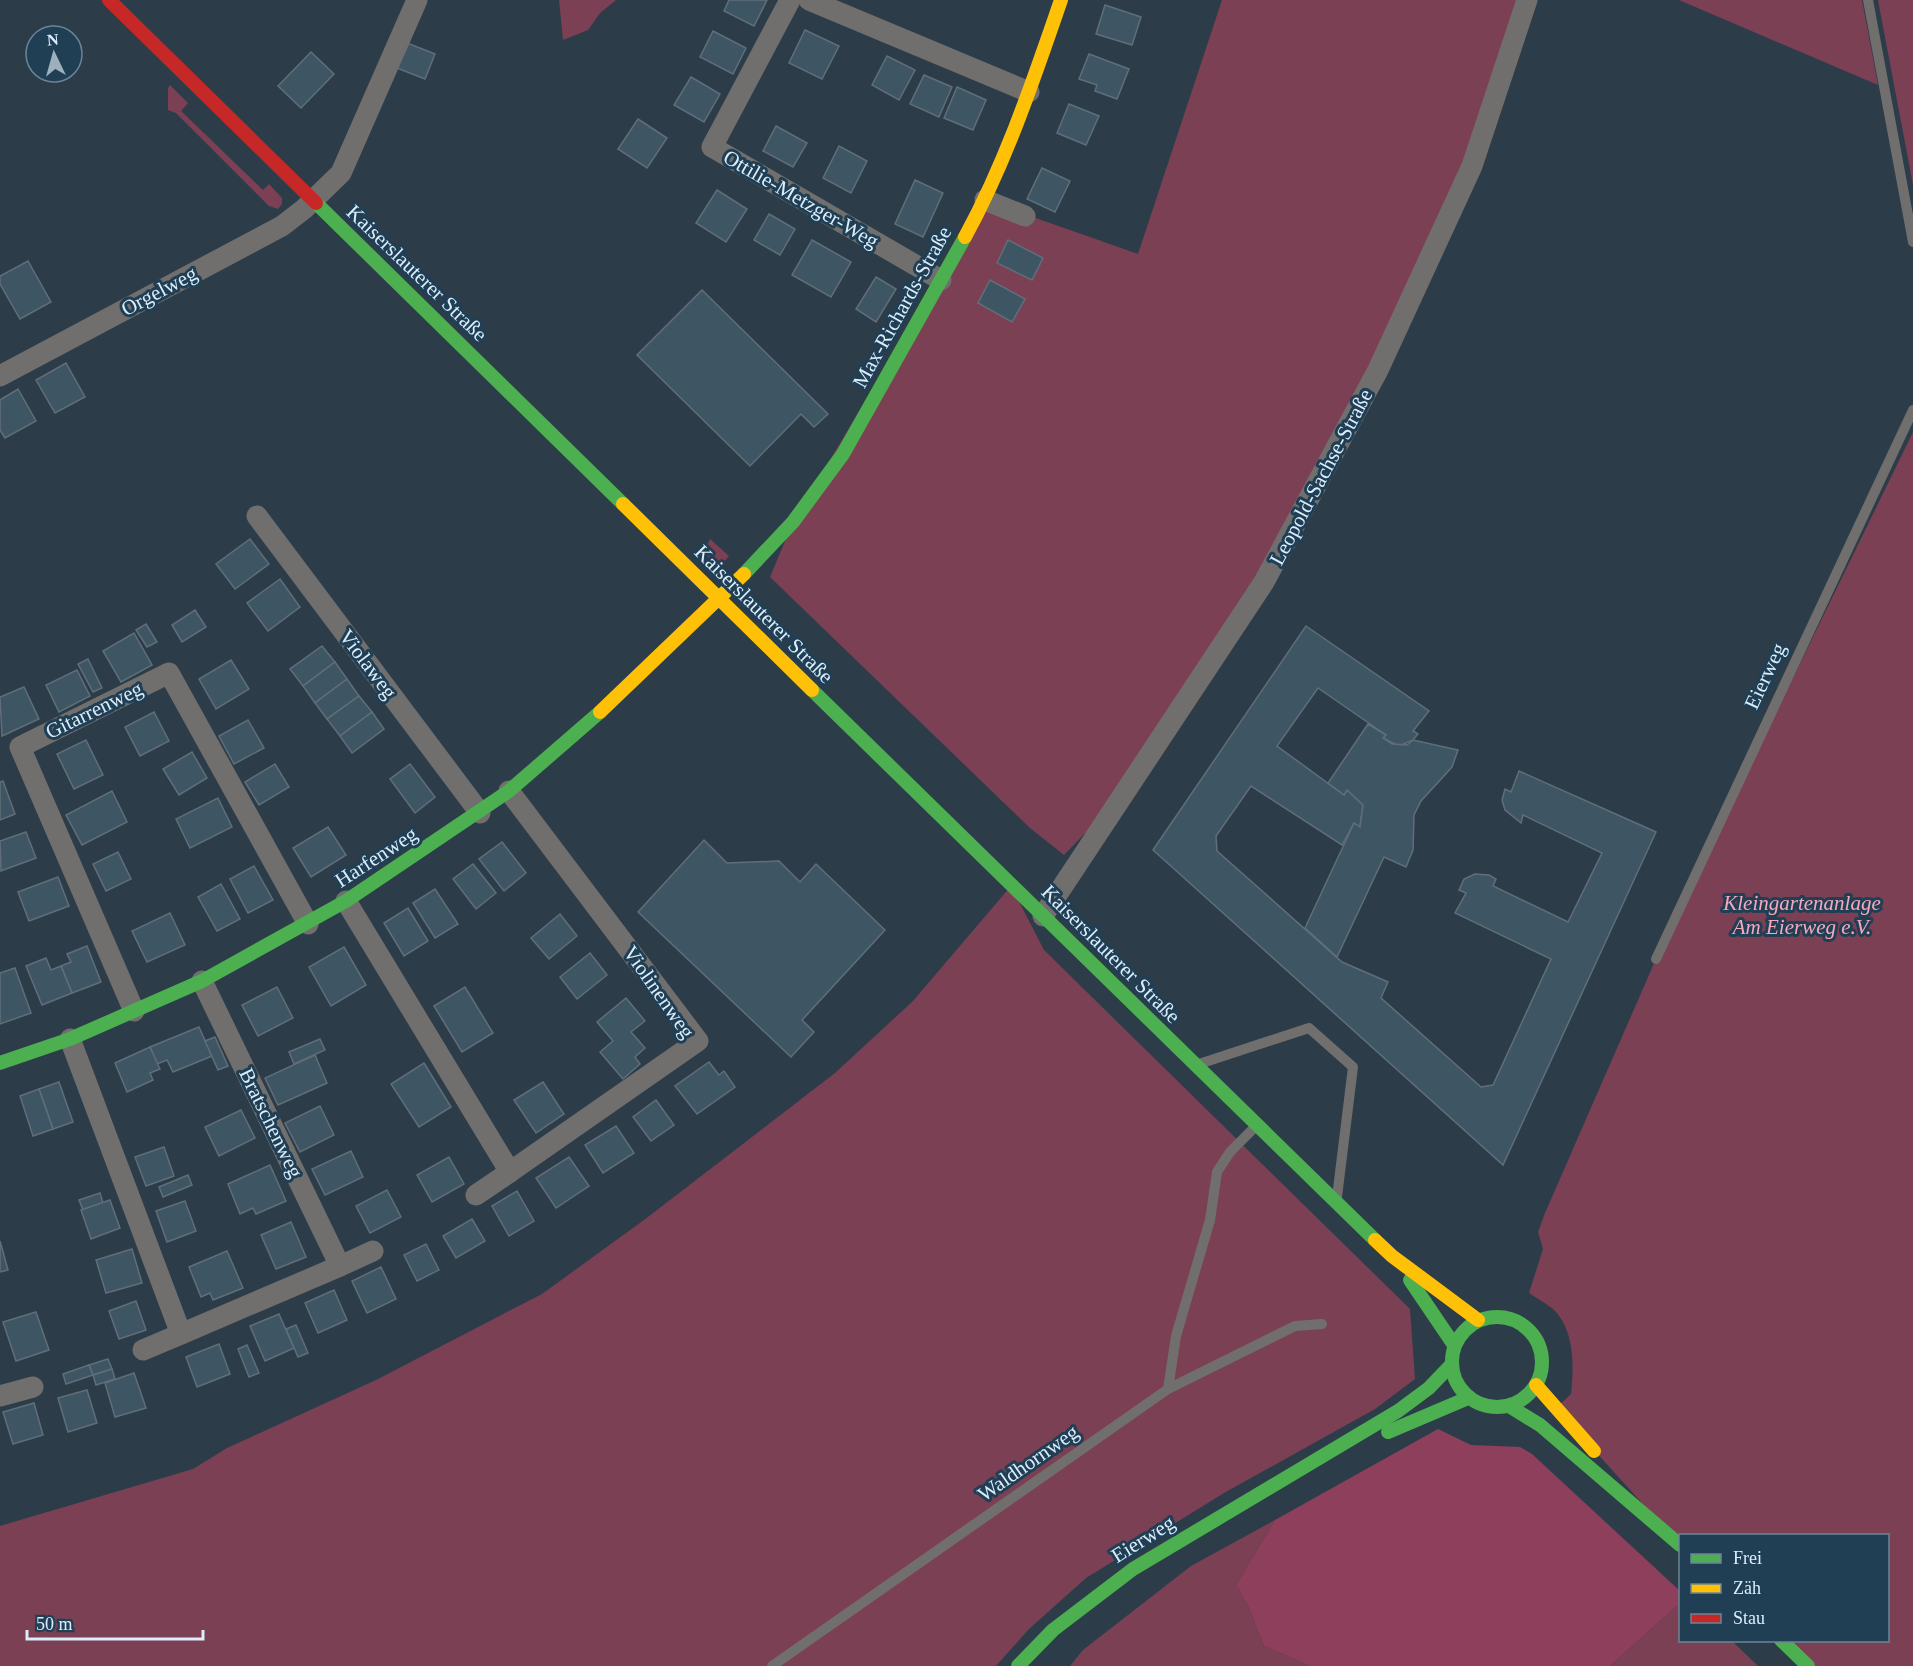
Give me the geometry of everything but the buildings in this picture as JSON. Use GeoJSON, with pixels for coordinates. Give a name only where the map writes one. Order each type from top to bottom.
{"type":"FeatureCollection","features":[{"type":"Feature","properties":{"kind":"street","name":"Kaiserslauterer Straße"},"geometry":{"type":"LineString","coordinates":[[109,0],[1256,1126],[1392,1256],[1478,1320]]}},
{"type":"Feature","properties":{"kind":"street","name":"Orgelweg"},"geometry":{"type":"LineString","coordinates":[[0,376],[282,226],[313,201],[341,173],[417,0]]}},
{"type":"Feature","properties":{"kind":"street","name":"Ottilie-Metzger-Weg"},"geometry":{"type":"LineString","coordinates":[[790,0],[712,147],[941,280]]}},
{"type":"Feature","properties":{"kind":"street"},"geometry":{"type":"LineString","coordinates":[[809,0],[1029,92]]}},
{"type":"Feature","properties":{"kind":"street","name":"Max-Richards-Straße"},"geometry":{"type":"LineString","coordinates":[[719,600],[793,522],[843,454],[985,200],[1029,92],[1061,0]]}},
{"type":"Feature","properties":{"kind":"street","name":"Leopold-Sachse-Straße"},"geometry":{"type":"LineString","coordinates":[[1043,916],[1264,582],[1378,370],[1472,166],[1527,0]]}},
{"type":"Feature","properties":{"kind":"street"},"geometry":{"type":"LineString","coordinates":[[985,200],[1025,216]]}},
{"type":"Feature","properties":{"kind":"street","name":"Violaweg"},"geometry":{"type":"LineString","coordinates":[[257,516],[480,813]]}},
{"type":"Feature","properties":{"kind":"street","name":"Harfenweg"},"geometry":{"type":"LineString","coordinates":[[0,1063],[70,1039],[202,981],[346,901],[480,813],[509,791],[620,695],[719,600]]}},
{"type":"Feature","properties":{"kind":"street","name":"Gitarrenweg"},"geometry":{"type":"LineString","coordinates":[[134,1011],[20,747],[169,674],[308,924]]}},
{"type":"Feature","properties":{"kind":"street","name":"Violinenweg"},"geometry":{"type":"LineString","coordinates":[[476,1195],[698,1041],[509,791]]}},
{"type":"Feature","properties":{"kind":"street"},"geometry":{"type":"LineString","coordinates":[[346,901],[510,1172]]}},
{"type":"Feature","properties":{"kind":"street","name":"Bratschenweg"},"geometry":{"type":"LineString","coordinates":[[202,981],[340,1266]]}},
{"type":"Feature","properties":{"kind":"street"},"geometry":{"type":"LineString","coordinates":[[70,1039],[181,1334]]}},
{"type":"Feature","properties":{"kind":"street"},"geometry":{"type":"LineString","coordinates":[[143,1350],[373,1251]]}},
{"type":"Feature","properties":{"kind":"street","name":"Kaiserslauterer Straße"},"geometry":{"type":"LineString","coordinates":[[1392,1256],[1434,1313],[1454,1346]]}},
{"type":"Feature","properties":{"kind":"street"},"geometry":{"type":"LineString","coordinates":[[1501,1317],[1513,1319],[1527,1327],[1542,1355],[1542,1370],[1536,1385],[1520,1401],[1509,1406],[1481,1405],[1468,1398],[1456,1383],[1451,1365],[1454,1346],[1460,1335],[1478,1320],[1501,1317]]}},
{"type":"Feature","properties":{"kind":"street","name":"Eierweg"},"geometry":{"type":"LineString","coordinates":[[1018,1666],[1038,1644],[1096,1594],[1143,1561],[1307,1468],[1427,1391],[1451,1365]]}},
{"type":"Feature","properties":{"kind":"street"},"geometry":{"type":"LineString","coordinates":[[1536,1385],[1679,1544]]}},
{"type":"Feature","properties":{"kind":"street"},"geometry":{"type":"LineString","coordinates":[[0,1396],[33,1387]]}},
{"type":"Feature","properties":{"kind":"street","name":"Eierweg"},"geometry":{"type":"LineString","coordinates":[[1307,1468],[1468,1398]]}},
{"type":"Feature","properties":{"kind":"street"},"geometry":{"type":"LineString","coordinates":[[1509,1406],[1540,1425],[1664,1528]]}},
{"type":"Feature","properties":{"kind":"street"},"geometry":{"type":"LineString","coordinates":[[1782,1642],[1808,1666]]}},
{"type":"Feature","properties":{"kind":"lane"},"geometry":{"type":"LineString","coordinates":[[1868,0],[1913,242]]}},
{"type":"Feature","properties":{"kind":"lane","name":"Eierweg"},"geometry":{"type":"LineString","coordinates":[[1656,959],[1913,410]]}},
{"type":"Feature","properties":{"kind":"lane"},"geometry":{"type":"LineString","coordinates":[[1194,1066],[1309,1028],[1353,1066],[1336,1203]]}},
{"type":"Feature","properties":{"kind":"lane"},"geometry":{"type":"LineString","coordinates":[[1168,1389],[1176,1336],[1210,1220],[1217,1172],[1230,1152],[1256,1126]]}},
{"type":"Feature","properties":{"kind":"lane","name":"Waldhornweg"},"geometry":{"type":"LineString","coordinates":[[772,1666],[1168,1389],[1295,1326],[1322,1324]]}},
{"type":"Feature","properties":{"kind":"green space"},"geometry":{"type":"Polygon","coordinates":[[[559,0],[616,0],[600,13],[588,30],[563,40],[559,0]]]}},
{"type":"Feature","properties":{"kind":"green space"},"geometry":{"type":"Polygon","coordinates":[[[1222,0],[1517,0],[1472,166],[1264,582],[1091,827],[1064,855],[1030,828],[770,577],[793,522],[985,200],[1138,254],[1222,0]]]}},
{"type":"Feature","properties":{"kind":"green space"},"geometry":{"type":"Polygon","coordinates":[[[1679,0],[1862,0],[1878,85],[1679,0]]]}},
{"type":"Feature","properties":{"kind":"green space"},"geometry":{"type":"Polygon","coordinates":[[[1878,0],[1913,0],[1913,185],[1878,0]]]}},
{"type":"Feature","properties":{"kind":"green space"},"geometry":{"type":"Polygon","coordinates":[[[170,85],[188,103],[181,111],[263,190],[269,184],[282,198],[282,204],[278,209],[269,206],[176,113],[168,110],[170,85]]]}},
{"type":"Feature","properties":{"kind":"green space","name":"Kleingartenanlage Am Eierweg e.V."},"geometry":{"type":"Polygon","coordinates":[[[1913,432],[1913,1666],[1808,1666],[1782,1642],[1889,1642],[1889,1534],[1679,1534],[1679,1544],[1556,1408],[1571,1394],[1573,1372],[1571,1349],[1566,1327],[1560,1318],[1553,1309],[1529,1293],[1543,1249],[1538,1232],[1656,959],[1913,432]]]}},
{"type":"Feature","properties":{"kind":"green space"},"geometry":{"type":"Polygon","coordinates":[[[710,539],[729,556],[719,567],[704,553],[710,539]]]}},
{"type":"Feature","properties":{"kind":"green space"},"geometry":{"type":"Polygon","coordinates":[[[1011,886],[1044,950],[1410,1309],[1415,1379],[1375,1409],[1224,1493],[1086,1578],[1029,1629],[996,1666],[0,1666],[0,1526],[193,1469],[227,1448],[376,1380],[542,1294],[644,1220],[835,1073],[913,1001],[1011,886]]]}},
{"type":"Feature","properties":{"kind":"green space"},"geometry":{"type":"Polygon","coordinates":[[[1275,1520],[1236,1585],[1248,1606],[1264,1646],[1310,1666],[1070,1666],[1083,1650],[1191,1566],[1275,1520]]]}},
{"type":"Feature","properties":{"kind":"green space"},"geometry":{"type":"Polygon","coordinates":[[[1679,1604],[1679,1642],[1733,1642],[1758,1666],[1610,1666],[1679,1604]]]}},
{"type":"Feature","properties":{"kind":"shaded area"},"geometry":{"type":"Polygon","coordinates":[[[1438,1429],[1471,1445],[1520,1447],[1532,1454],[1679,1590],[1679,1604],[1610,1666],[1310,1666],[1264,1646],[1248,1606],[1236,1585],[1275,1520],[1438,1429]]]}},
{"type":"Feature","properties":{"kind":"traffic: fast"},"geometry":{"type":"LineString","coordinates":[[316,203],[623,504]]}},
{"type":"Feature","properties":{"kind":"traffic: fast"},"geometry":{"type":"LineString","coordinates":[[744,574],[793,522],[843,454],[965,237]]}},
{"type":"Feature","properties":{"kind":"traffic: fast"},"geometry":{"type":"LineString","coordinates":[[812,690],[1375,1240]]}},
{"type":"Feature","properties":{"kind":"traffic: fast"},"geometry":{"type":"LineString","coordinates":[[0,1063],[70,1039],[202,981],[346,901],[509,791],[600,712]]}},
{"type":"Feature","properties":{"kind":"traffic: fast"},"geometry":{"type":"LineString","coordinates":[[1410,1280],[1454,1345]]}},
{"type":"Feature","properties":{"kind":"traffic: fast"},"geometry":{"type":"LineString","coordinates":[[1497,1317],[1514,1320],[1529,1330],[1539,1345],[1542,1362],[1539,1379],[1529,1394],[1514,1404],[1497,1407],[1480,1404],[1465,1394],[1455,1379],[1452,1362],[1455,1345],[1465,1330],[1480,1320],[1497,1317]]}},
{"type":"Feature","properties":{"kind":"traffic: fast"},"geometry":{"type":"LineString","coordinates":[[1018,1666],[1053,1630],[1133,1569],[1398,1411],[1429,1388],[1451,1365]]}},
{"type":"Feature","properties":{"kind":"traffic: fast"},"geometry":{"type":"LineString","coordinates":[[1388,1432],[1468,1398]]}},
{"type":"Feature","properties":{"kind":"traffic: fast"},"geometry":{"type":"LineString","coordinates":[[1509,1406],[1540,1425],[1679,1544]]}},
{"type":"Feature","properties":{"kind":"traffic: fast"},"geometry":{"type":"LineString","coordinates":[[1783,1642],[1808,1666]]}},
{"type":"Feature","properties":{"kind":"traffic: slow"},"geometry":{"type":"LineString","coordinates":[[965,237],[1006,150],[1061,0]]}},
{"type":"Feature","properties":{"kind":"traffic: slow"},"geometry":{"type":"LineString","coordinates":[[623,504],[812,690]]}},
{"type":"Feature","properties":{"kind":"traffic: slow"},"geometry":{"type":"LineString","coordinates":[[600,712],[744,574]]}},
{"type":"Feature","properties":{"kind":"traffic: slow"},"geometry":{"type":"LineString","coordinates":[[1375,1240],[1392,1256],[1478,1320]]}},
{"type":"Feature","properties":{"kind":"traffic: slow"},"geometry":{"type":"LineString","coordinates":[[1536,1385],[1594,1451]]}},
{"type":"Feature","properties":{"kind":"traffic: jam"},"geometry":{"type":"LineString","coordinates":[[109,0],[316,203]]}}]}
